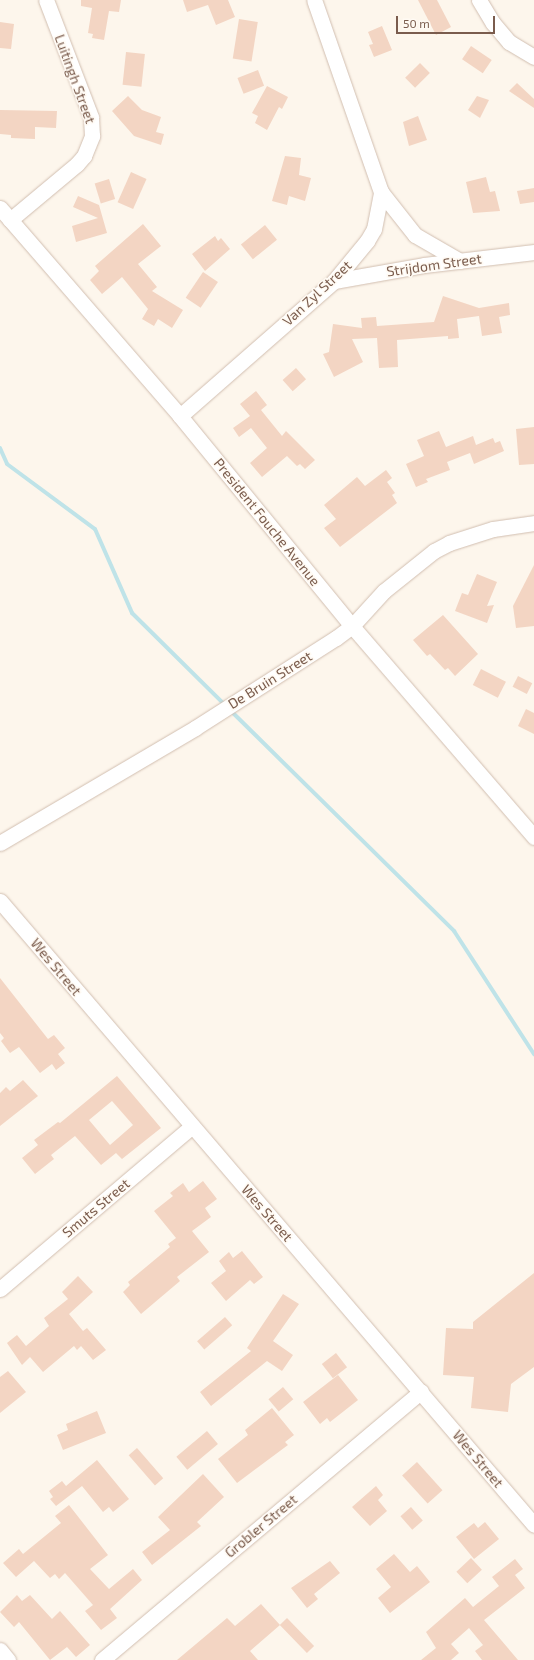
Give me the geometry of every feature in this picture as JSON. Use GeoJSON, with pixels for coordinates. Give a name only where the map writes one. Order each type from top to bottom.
{"type":"FeatureCollection","features":[{"type":"Feature","properties":{"kind":"street","name":"Luitingh Street"},"geometry":{"type":"LineString","coordinates":[[10,220],[77,164],[84,156],[92,136],[91,117],[46,0]]}},
{"type":"Feature","properties":{"kind":"street","name":"Van Zyl Street"},"geometry":{"type":"LineString","coordinates":[[180,416],[334,281],[368,241],[378,216],[382,192],[314,0]]}},
{"type":"Feature","properties":{"kind":"street"},"geometry":{"type":"LineString","coordinates":[[479,0],[493,23],[509,42],[534,57]]}},
{"type":"Feature","properties":{"kind":"street"},"geometry":{"type":"LineString","coordinates":[[382,192],[414,234],[460,261]]}},
{"type":"Feature","properties":{"kind":"street","name":"President Fouche Avenue"},"geometry":{"type":"LineString","coordinates":[[0,208],[180,416],[352,626],[534,837]]}},
{"type":"Feature","properties":{"kind":"street","name":"Strijdom Street"},"geometry":{"type":"LineString","coordinates":[[334,281],[460,261],[534,252]]}},
{"type":"Feature","properties":{"kind":"street","name":"De Bruin Street"},"geometry":{"type":"LineString","coordinates":[[0,843],[216,714],[352,626],[384,591],[434,551],[449,542],[493,529],[534,523]]}},
{"type":"Feature","properties":{"kind":"street","name":"Wes Street"},"geometry":{"type":"LineString","coordinates":[[0,901],[421,1391],[534,1525]]}},
{"type":"Feature","properties":{"kind":"street","name":"Smuts Street"},"geometry":{"type":"LineString","coordinates":[[0,1289],[192,1126]]}},
{"type":"Feature","properties":{"kind":"street","name":"Grobler Street"},"geometry":{"type":"LineString","coordinates":[[102,1660],[421,1391]]}},
{"type":"Feature","properties":{"kind":"street"},"geometry":{"type":"LineString","coordinates":[[0,1650],[8,1660]]}},
{"type":"Feature","properties":{"kind":"building"},"geometry":{"type":"Polygon","coordinates":[[[81,0],[121,0],[119,12],[109,11],[104,40],[92,38],[93,34],[88,33],[92,8],[81,6],[81,0]]]}},
{"type":"Feature","properties":{"kind":"building"},"geometry":{"type":"Polygon","coordinates":[[[183,0],[228,0],[235,17],[216,25],[208,5],[187,12],[183,0]]]}},
{"type":"Feature","properties":{"kind":"building"},"geometry":{"type":"Polygon","coordinates":[[[418,0],[437,0],[451,27],[436,35],[418,0]]]}},
{"type":"Feature","properties":{"kind":"building"},"geometry":{"type":"Polygon","coordinates":[[[239,19],[258,22],[252,61],[233,59],[239,19]]]}},
{"type":"Feature","properties":{"kind":"building"},"geometry":{"type":"Polygon","coordinates":[[[0,22],[14,24],[11,49],[0,48],[0,22]]]}},
{"type":"Feature","properties":{"kind":"building"},"geometry":{"type":"Polygon","coordinates":[[[382,26],[392,50],[374,57],[369,45],[373,44],[368,32],[382,26]]]}},
{"type":"Feature","properties":{"kind":"building"},"geometry":{"type":"Polygon","coordinates":[[[471,46],[492,60],[483,73],[462,59],[471,46]]]}},
{"type":"Feature","properties":{"kind":"building"},"geometry":{"type":"Polygon","coordinates":[[[126,52],[145,54],[141,87],[123,85],[126,52]]]}},
{"type":"Feature","properties":{"kind":"building"},"geometry":{"type":"Polygon","coordinates":[[[420,63],[430,73],[415,88],[405,78],[420,63]]]}},
{"type":"Feature","properties":{"kind":"building"},"geometry":{"type":"Polygon","coordinates":[[[258,70],[264,86],[244,94],[237,78],[258,70]]]}},
{"type":"Feature","properties":{"kind":"building"},"geometry":{"type":"Polygon","coordinates":[[[517,83],[534,99],[534,108],[509,91],[517,83]]]}},
{"type":"Feature","properties":{"kind":"building"},"geometry":{"type":"Polygon","coordinates":[[[267,86],[288,97],[282,109],[279,107],[267,130],[255,123],[258,116],[252,113],[267,86]]]}},
{"type":"Feature","properties":{"kind":"building"},"geometry":{"type":"Polygon","coordinates":[[[128,96],[142,110],[161,117],[156,132],[164,134],[161,145],[134,136],[112,111],[128,96]]]}},
{"type":"Feature","properties":{"kind":"building"},"geometry":{"type":"Polygon","coordinates":[[[477,96],[489,100],[480,118],[468,110],[477,96]]]}},
{"type":"Feature","properties":{"kind":"building"},"geometry":{"type":"Polygon","coordinates":[[[0,110],[57,111],[56,128],[35,127],[35,139],[11,138],[11,135],[0,134],[0,110]]]}},
{"type":"Feature","properties":{"kind":"building"},"geometry":{"type":"Polygon","coordinates":[[[418,116],[427,140],[409,146],[403,122],[418,116]]]}},
{"type":"Feature","properties":{"kind":"building"},"geometry":{"type":"Polygon","coordinates":[[[285,156],[301,158],[299,175],[311,178],[305,201],[289,196],[287,205],[272,201],[285,156]]]}},
{"type":"Feature","properties":{"kind":"building"},"geometry":{"type":"Polygon","coordinates":[[[131,172],[147,179],[133,209],[118,202],[131,172]]]}},
{"type":"Feature","properties":{"kind":"building"},"geometry":{"type":"Polygon","coordinates":[[[486,177],[490,192],[495,191],[500,211],[473,213],[466,182],[486,177]]]}},
{"type":"Feature","properties":{"kind":"building"},"geometry":{"type":"Polygon","coordinates":[[[109,179],[115,199],[101,203],[95,183],[109,179]]]}},
{"type":"Feature","properties":{"kind":"building"},"geometry":{"type":"Polygon","coordinates":[[[534,188],[534,202],[520,204],[517,191],[534,188]]]}},
{"type":"Feature","properties":{"kind":"building"},"geometry":{"type":"Polygon","coordinates":[[[78,196],[99,205],[107,233],[76,242],[72,226],[98,218],[73,207],[78,196]]]}},
{"type":"Feature","properties":{"kind":"building"},"geometry":{"type":"Polygon","coordinates":[[[143,224],[161,246],[138,264],[157,287],[152,291],[183,310],[172,328],[158,319],[154,326],[142,319],[148,309],[122,277],[102,294],[90,280],[99,271],[95,266],[143,224]]]}},
{"type":"Feature","properties":{"kind":"building"},"geometry":{"type":"Polygon","coordinates":[[[265,225],[277,240],[253,259],[241,245],[265,225]]]}},
{"type":"Feature","properties":{"kind":"building"},"geometry":{"type":"Polygon","coordinates":[[[215,236],[218,241],[221,238],[230,249],[205,271],[192,254],[215,236]]]}},
{"type":"Feature","properties":{"kind":"building"},"geometry":{"type":"Polygon","coordinates":[[[203,272],[218,282],[201,308],[186,298],[203,272]]]}},
{"type":"Feature","properties":{"kind":"building"},"geometry":{"type":"Polygon","coordinates":[[[443,296],[479,308],[509,303],[510,315],[499,317],[502,333],[482,336],[479,316],[457,319],[459,338],[448,339],[448,336],[397,340],[398,367],[379,368],[377,338],[352,339],[363,362],[334,377],[323,354],[329,352],[333,324],[362,328],[361,318],[376,317],[377,326],[434,322],[443,296]]]}},
{"type":"Feature","properties":{"kind":"building"},"geometry":{"type":"Polygon","coordinates":[[[296,368],[306,379],[293,391],[283,380],[296,368]]]}},
{"type":"Feature","properties":{"kind":"building"},"geometry":{"type":"Polygon","coordinates":[[[256,391],[267,405],[261,410],[282,436],[286,431],[315,460],[305,469],[300,464],[297,466],[287,456],[262,477],[250,463],[267,448],[251,428],[239,437],[233,428],[250,416],[240,404],[256,391]]]}},
{"type":"Feature","properties":{"kind":"building"},"geometry":{"type":"Polygon","coordinates":[[[534,427],[534,464],[519,465],[516,429],[534,427]]]}},
{"type":"Feature","properties":{"kind":"building"},"geometry":{"type":"Polygon","coordinates":[[[439,431],[446,447],[473,436],[476,445],[493,438],[495,443],[500,441],[504,451],[474,464],[470,453],[447,462],[450,470],[426,479],[428,482],[416,487],[406,464],[424,456],[417,440],[439,431]]]}},
{"type":"Feature","properties":{"kind":"building"},"geometry":{"type":"Polygon","coordinates":[[[386,470],[392,478],[387,482],[395,493],[392,495],[397,503],[340,547],[324,528],[336,519],[324,505],[357,477],[365,486],[386,470]]]}},
{"type":"Feature","properties":{"kind":"building"},"geometry":{"type":"Polygon","coordinates":[[[534,565],[534,626],[516,628],[513,606],[534,565]]]}},
{"type":"Feature","properties":{"kind":"building"},"geometry":{"type":"Polygon","coordinates":[[[477,574],[497,582],[487,606],[494,605],[487,623],[455,611],[462,593],[468,595],[477,574]]]}},
{"type":"Feature","properties":{"kind":"building"},"geometry":{"type":"Polygon","coordinates":[[[443,615],[478,654],[455,676],[448,668],[445,670],[430,654],[427,656],[413,640],[443,615]]]}},
{"type":"Feature","properties":{"kind":"building"},"geometry":{"type":"Polygon","coordinates":[[[481,669],[506,682],[498,698],[473,685],[481,669]]]}},
{"type":"Feature","properties":{"kind":"building"},"geometry":{"type":"Polygon","coordinates":[[[518,676],[532,683],[527,694],[513,687],[518,676]]]}},
{"type":"Feature","properties":{"kind":"building"},"geometry":{"type":"Polygon","coordinates":[[[526,709],[534,713],[534,734],[518,726],[526,709]]]}},
{"type":"Feature","properties":{"kind":"building"},"geometry":{"type":"Polygon","coordinates":[[[0,978],[48,1039],[54,1035],[65,1048],[58,1054],[65,1063],[56,1070],[52,1064],[40,1073],[19,1047],[10,1053],[1,1041],[4,1038],[0,1033],[0,978]]]}},
{"type":"Feature","properties":{"kind":"building"},"geometry":{"type":"Polygon","coordinates":[[[117,1076],[161,1128],[122,1159],[116,1153],[101,1165],[75,1136],[51,1155],[54,1159],[35,1174],[22,1158],[38,1145],[34,1140],[58,1122],[60,1123],[117,1076]],[[112,1101],[89,1120],[110,1145],[133,1125],[112,1101]]]}},
{"type":"Feature","properties":{"kind":"building"},"geometry":{"type":"Polygon","coordinates":[[[23,1080],[38,1096],[0,1126],[0,1093],[6,1087],[10,1091],[23,1080]]]}},
{"type":"Feature","properties":{"kind":"building"},"geometry":{"type":"Polygon","coordinates":[[[203,1181],[217,1199],[205,1208],[211,1217],[192,1231],[209,1252],[177,1277],[180,1281],[141,1314],[123,1292],[130,1285],[128,1282],[170,1247],[168,1244],[176,1238],[154,1211],[173,1196],[170,1193],[183,1183],[189,1192],[203,1181]]]}},
{"type":"Feature","properties":{"kind":"building"},"geometry":{"type":"Polygon","coordinates":[[[242,1251],[263,1277],[254,1284],[250,1280],[226,1301],[211,1283],[226,1271],[219,1261],[229,1252],[233,1258],[242,1251]]]}},
{"type":"Feature","properties":{"kind":"building"},"geometry":{"type":"Polygon","coordinates":[[[534,1273],[534,1367],[511,1384],[508,1412],[471,1408],[474,1377],[443,1375],[446,1328],[473,1329],[473,1322],[534,1273]]]}},
{"type":"Feature","properties":{"kind":"building"},"geometry":{"type":"Polygon","coordinates":[[[78,1276],[93,1292],[69,1314],[83,1331],[87,1328],[106,1350],[93,1360],[81,1346],[77,1350],[74,1346],[43,1372],[30,1357],[22,1365],[7,1343],[17,1335],[26,1346],[49,1326],[44,1318],[68,1299],[62,1292],[78,1276]]]}},
{"type":"Feature","properties":{"kind":"building"},"geometry":{"type":"Polygon","coordinates":[[[283,1294],[299,1304],[273,1341],[293,1355],[282,1371],[267,1361],[211,1406],[200,1392],[251,1351],[247,1348],[283,1294]]]}},
{"type":"Feature","properties":{"kind":"building"},"geometry":{"type":"Polygon","coordinates":[[[225,1317],[232,1325],[204,1350],[197,1341],[225,1317]]]}},
{"type":"Feature","properties":{"kind":"building"},"geometry":{"type":"Polygon","coordinates":[[[336,1353],[347,1367],[333,1378],[322,1364],[336,1353]]]}},
{"type":"Feature","properties":{"kind":"building"},"geometry":{"type":"Polygon","coordinates":[[[8,1371],[26,1392],[0,1413],[0,1377],[8,1371]]]}},
{"type":"Feature","properties":{"kind":"building"},"geometry":{"type":"Polygon","coordinates":[[[338,1375],[358,1400],[330,1422],[327,1418],[320,1424],[303,1402],[338,1375]]]}},
{"type":"Feature","properties":{"kind":"building"},"geometry":{"type":"Polygon","coordinates":[[[283,1387],[293,1399],[279,1411],[268,1399],[283,1387]]]}},
{"type":"Feature","properties":{"kind":"building"},"geometry":{"type":"Polygon","coordinates":[[[272,1408],[294,1435],[285,1442],[288,1445],[237,1483],[218,1459],[248,1435],[245,1430],[272,1408]]]}},
{"type":"Feature","properties":{"kind":"building"},"geometry":{"type":"Polygon","coordinates":[[[97,1411],[106,1433],[63,1450],[57,1435],[68,1430],[66,1424],[97,1411]]]}},
{"type":"Feature","properties":{"kind":"building"},"geometry":{"type":"Polygon","coordinates":[[[207,1431],[218,1444],[187,1470],[176,1457],[207,1431]]]}},
{"type":"Feature","properties":{"kind":"building"},"geometry":{"type":"Polygon","coordinates":[[[137,1448],[163,1478],[155,1485],[129,1455],[137,1448]]]}},
{"type":"Feature","properties":{"kind":"building"},"geometry":{"type":"Polygon","coordinates":[[[97,1460],[129,1499],[113,1512],[109,1507],[103,1512],[82,1486],[56,1506],[50,1499],[53,1497],[49,1491],[62,1481],[66,1486],[97,1460]]]}},
{"type":"Feature","properties":{"kind":"building"},"geometry":{"type":"Polygon","coordinates":[[[417,1462],[442,1490],[428,1504],[402,1475],[417,1462]]]}},
{"type":"Feature","properties":{"kind":"building"},"geometry":{"type":"Polygon","coordinates":[[[203,1474],[224,1497],[197,1522],[201,1526],[152,1565],[142,1552],[170,1530],[158,1517],[203,1474]]]}},
{"type":"Feature","properties":{"kind":"building"},"geometry":{"type":"Polygon","coordinates":[[[376,1486],[383,1495],[378,1500],[387,1511],[370,1526],[352,1507],[376,1486]]]}},
{"type":"Feature","properties":{"kind":"building"},"geometry":{"type":"Polygon","coordinates":[[[69,1505],[108,1555],[90,1569],[109,1589],[133,1569],[142,1580],[110,1609],[117,1618],[101,1630],[85,1611],[93,1605],[65,1573],[59,1579],[55,1574],[50,1578],[34,1561],[16,1577],[3,1563],[19,1549],[23,1554],[61,1523],[55,1516],[69,1505]]]}},
{"type":"Feature","properties":{"kind":"building"},"geometry":{"type":"Polygon","coordinates":[[[411,1507],[423,1521],[412,1530],[400,1516],[411,1507]]]}},
{"type":"Feature","properties":{"kind":"building"},"geometry":{"type":"Polygon","coordinates":[[[485,1522],[499,1539],[474,1559],[456,1537],[474,1523],[478,1528],[485,1522]]]}},
{"type":"Feature","properties":{"kind":"building"},"geometry":{"type":"Polygon","coordinates":[[[394,1554],[410,1572],[417,1566],[430,1582],[390,1613],[378,1598],[391,1587],[376,1569],[394,1554]]]}},
{"type":"Feature","properties":{"kind":"building"},"geometry":{"type":"Polygon","coordinates":[[[471,1558],[482,1570],[467,1583],[456,1572],[471,1558]]]}},
{"type":"Feature","properties":{"kind":"building"},"geometry":{"type":"Polygon","coordinates":[[[515,1559],[523,1569],[515,1575],[525,1588],[484,1620],[518,1660],[482,1660],[475,1651],[483,1645],[469,1628],[451,1644],[459,1653],[451,1660],[421,1660],[436,1648],[426,1632],[465,1598],[473,1607],[499,1586],[492,1577],[515,1559]]]}},
{"type":"Feature","properties":{"kind":"building"},"geometry":{"type":"Polygon","coordinates":[[[330,1561],[340,1573],[314,1594],[318,1599],[307,1608],[291,1588],[330,1561]]]}},
{"type":"Feature","properties":{"kind":"building"},"geometry":{"type":"Polygon","coordinates":[[[17,1595],[22,1601],[30,1595],[52,1619],[60,1611],[90,1645],[76,1657],[67,1647],[50,1660],[19,1622],[14,1627],[0,1612],[17,1595]]]}},
{"type":"Feature","properties":{"kind":"building"},"geometry":{"type":"Polygon","coordinates":[[[261,1604],[280,1625],[250,1651],[258,1660],[177,1660],[227,1618],[235,1626],[261,1604]]]}},
{"type":"Feature","properties":{"kind":"building"},"geometry":{"type":"Polygon","coordinates":[[[287,1618],[314,1646],[307,1653],[280,1625],[287,1618]]]}},
{"type":"Feature","properties":{"kind":"waterway"},"geometry":{"type":"LineString","coordinates":[[0,448],[7,464],[95,529],[132,613],[225,705]]}},
{"type":"Feature","properties":{"kind":"waterway"},"geometry":{"type":"LineString","coordinates":[[230,710],[454,931],[534,1054]]}}]}
